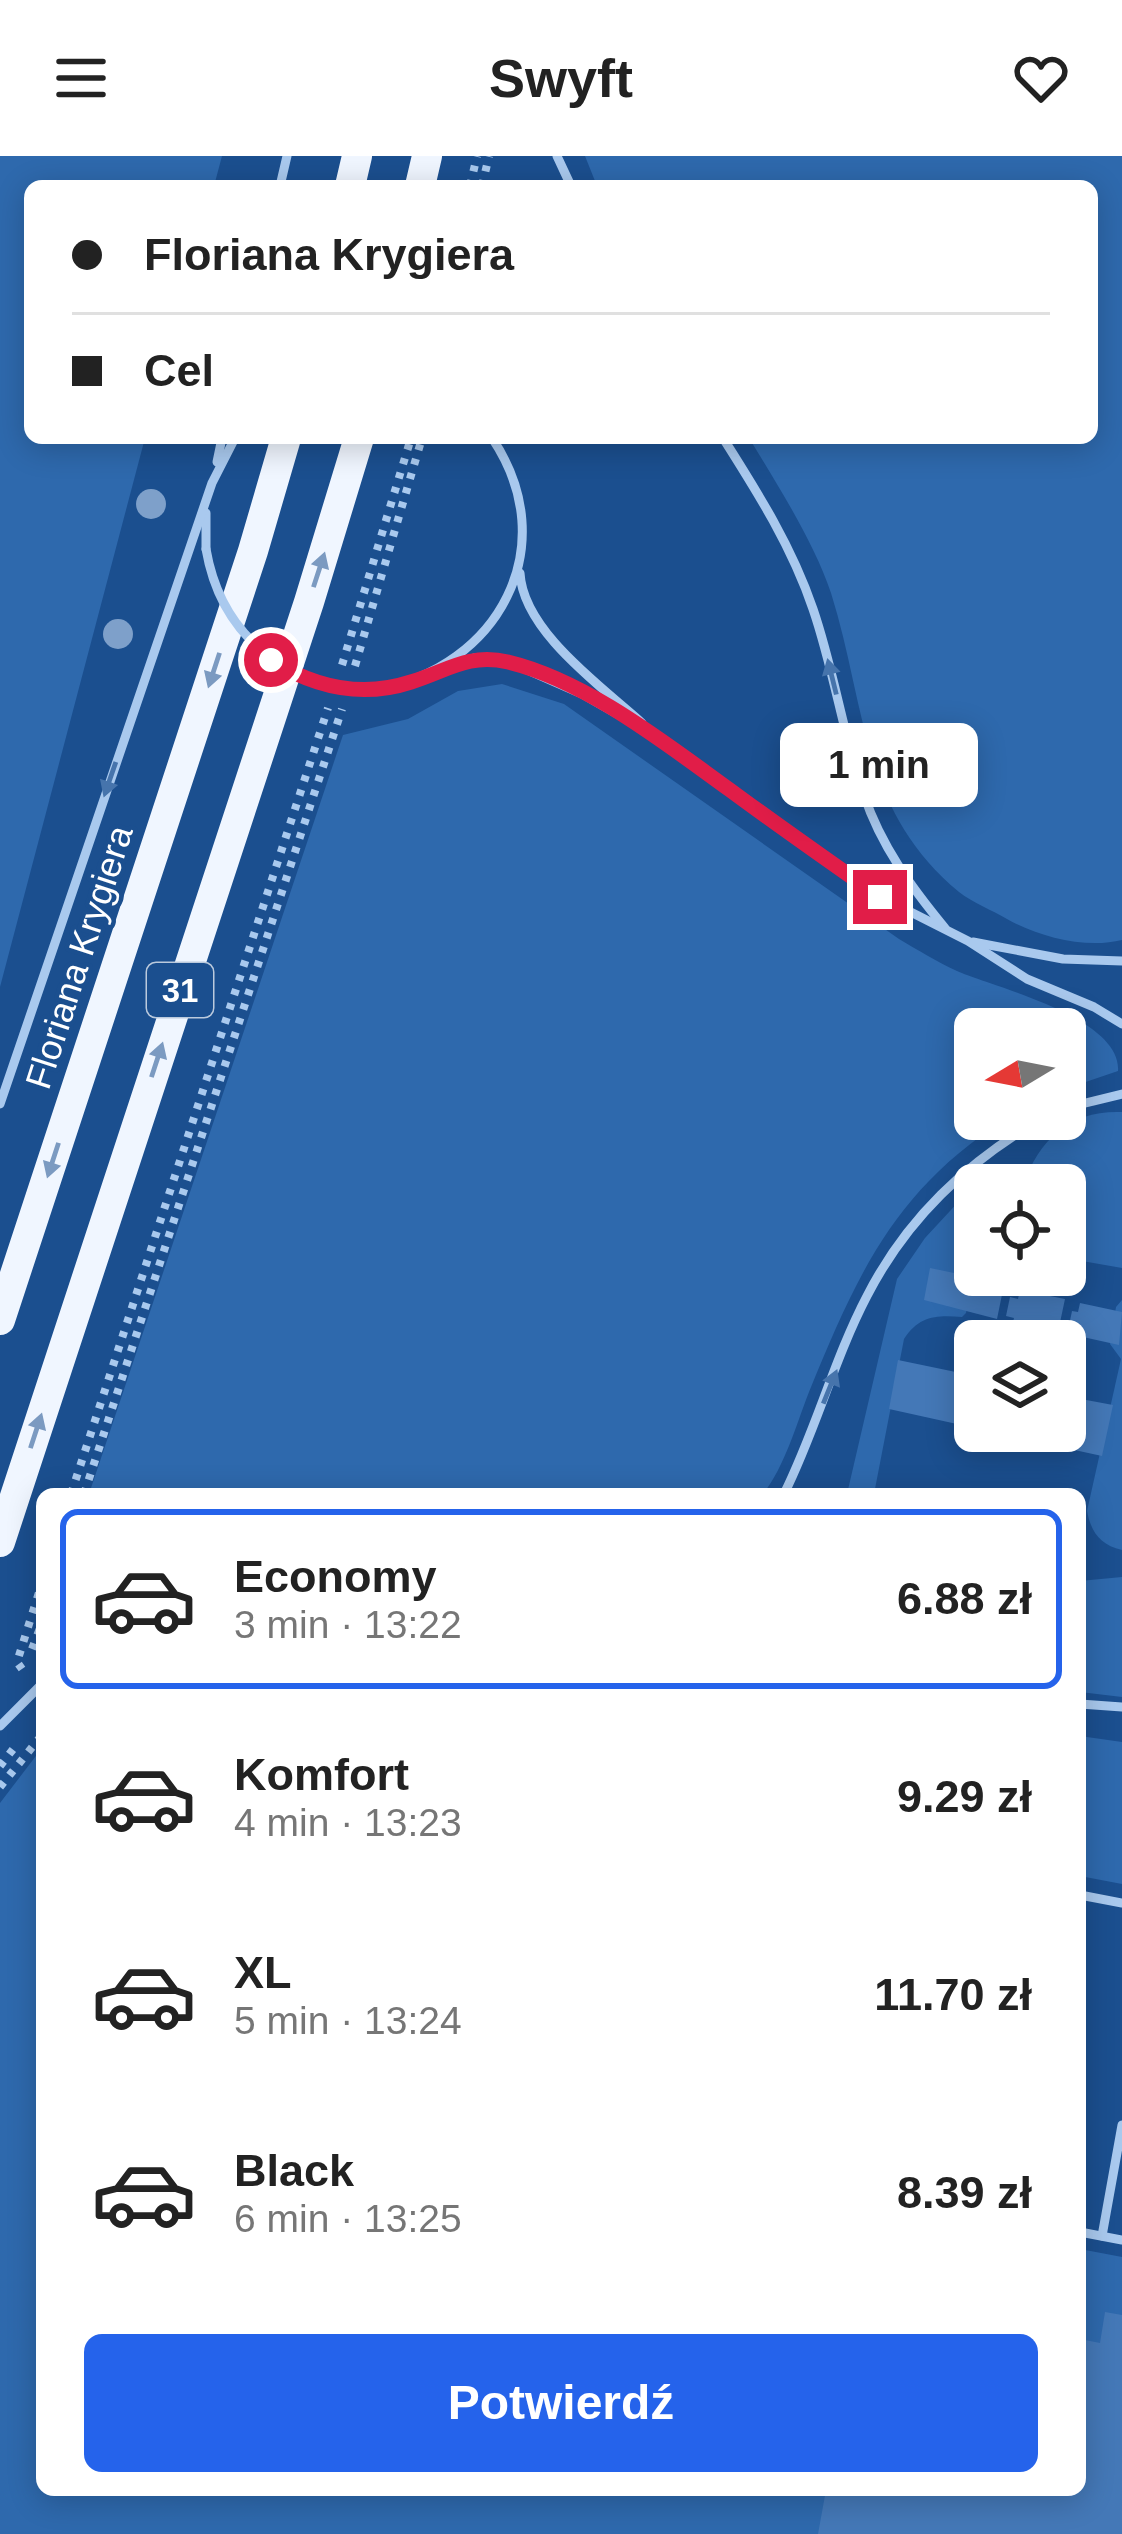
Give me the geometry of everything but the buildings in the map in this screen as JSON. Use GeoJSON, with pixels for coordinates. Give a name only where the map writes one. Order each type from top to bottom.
{"type":"FeatureCollection","features":[{"type":"Feature","properties":{"kind":"main road","name":"Floriana Krygiera"},"geometry":{"type":"LineString","coordinates":[[0,1319],[284,444]]}},
{"type":"Feature","properties":{"kind":"main road","name":"31"},"geometry":{"type":"LineString","coordinates":[[0,1542],[309,602],[356,444]]}},
{"type":"Feature","properties":{"kind":"lane","name":"Floriana Krygiera"},"geometry":{"type":"LineString","coordinates":[[221,444],[205,522],[208,562],[220,599],[242,633],[271,660],[306,679],[345,689],[410,683],[446,666],[494,620],[520,560],[520,507],[509,469],[495,444]]}},
{"type":"Feature","properties":{"kind":"lane","name":"Floriana Krygiera"},"geometry":{"type":"LineString","coordinates":[[212,483],[232,444]]}},
{"type":"Feature","properties":{"kind":"lane"},"geometry":{"type":"LineString","coordinates":[[727,444],[778,526],[804,583],[864,798],[880,834],[911,885],[949,932]]}},
{"type":"Feature","properties":{"kind":"lane","name":"Floriana Krygiera"},"geometry":{"type":"LineString","coordinates":[[0,1104],[209,496]]}},
{"type":"Feature","properties":{"kind":"lane"},"geometry":{"type":"LineString","coordinates":[[520,560],[523,597],[536,620],[655,735]]}},
{"type":"Feature","properties":{"kind":"lane"},"geometry":{"type":"LineString","coordinates":[[446,666],[484,658],[524,667],[584,695],[655,735],[880,897],[968,941],[1011,970],[1122,1024]]}},
{"type":"Feature","properties":{"kind":"lane"},"geometry":{"type":"LineString","coordinates":[[968,941],[1063,958],[1122,961]]}},
{"type":"Feature","properties":{"kind":"lane"},"geometry":{"type":"LineString","coordinates":[[1086,1103],[1122,1094]]}},
{"type":"Feature","properties":{"kind":"lane"},"geometry":{"type":"LineString","coordinates":[[786,1488],[867,1294],[921,1212],[950,1181],[1004,1140]]}},
{"type":"Feature","properties":{"kind":"lane"},"geometry":{"type":"LineString","coordinates":[[0,1726],[36,1690]]}},
{"type":"Feature","properties":{"kind":"lane"},"geometry":{"type":"LineString","coordinates":[[1086,1704],[1122,1707]]}},
{"type":"Feature","properties":{"kind":"lane"},"geometry":{"type":"LineString","coordinates":[[1086,1896],[1122,1903]]}},
{"type":"Feature","properties":{"kind":"lane"},"geometry":{"type":"LineString","coordinates":[[1102,2236],[1122,2125]]}},
{"type":"Feature","properties":{"kind":"lane"},"geometry":{"type":"LineString","coordinates":[[1086,2232],[1122,2240]]}},
{"type":"Feature","properties":{"kind":"path"},"geometry":{"type":"LineString","coordinates":[[337,680],[409,444]]}},
{"type":"Feature","properties":{"kind":"path"},"geometry":{"type":"LineString","coordinates":[[85,1488],[336,731],[420,444]]}},
{"type":"Feature","properties":{"kind":"path"},"geometry":{"type":"LineString","coordinates":[[73,1488],[330,702]]}},
{"type":"Feature","properties":{"kind":"path"},"geometry":{"type":"LineString","coordinates":[[16,1662],[36,1601]]}},
{"type":"Feature","properties":{"kind":"path"},"geometry":{"type":"LineString","coordinates":[[32,1649],[36,1639]]}},
{"type":"Feature","properties":{"kind":"path"},"geometry":{"type":"LineString","coordinates":[[0,1787],[36,1743]]}},
{"type":"Feature","properties":{"kind":"shaded area"},"geometry":{"type":"Polygon","coordinates":[[[0,156],[222,156],[216,180],[24,180],[24,444],[143,444],[0,987],[0,156]]]}},
{"type":"Feature","properties":{"kind":"shaded area"},"geometry":{"type":"Polygon","coordinates":[[[585,156],[1122,156],[1122,940],[1078,942],[1033,931],[964,896],[927,860],[884,791],[824,574],[753,444],[1098,444],[1098,180],[595,180],[585,156]]]}},
{"type":"Feature","properties":{"kind":"shaded area"},"geometry":{"type":"Polygon","coordinates":[[[502,684],[564,704],[899,939],[957,971],[1055,1008],[954,1008],[954,1140],[976,1140],[935,1175],[883,1238],[844,1310],[767,1488],[91,1488],[343,735],[408,719],[458,691],[502,684]]]}},
{"type":"Feature","properties":{"kind":"shaded area"},"geometry":{"type":"Polygon","coordinates":[[[1086,1026],[1114,1052],[1118,1071],[1086,1082],[1086,1026]]]}},
{"type":"Feature","properties":{"kind":"shaded area"},"geometry":{"type":"Polygon","coordinates":[[[1122,1112],[1122,1268],[1086,1262],[1086,1164],[1032,1164],[1049,1140],[1086,1140],[1086,1116],[1122,1112]]]}},
{"type":"Feature","properties":{"kind":"shaded area"},"geometry":{"type":"Polygon","coordinates":[[[954,1207],[954,1296],[970,1296],[966,1313],[922,1321],[904,1339],[875,1488],[848,1488],[897,1279],[954,1207]]]}},
{"type":"Feature","properties":{"kind":"shaded area"},"geometry":{"type":"Polygon","coordinates":[[[1122,1300],[1122,1550],[1098,1536],[1087,1511],[1121,1359],[1110,1344],[1116,1307],[1122,1300]]]}},
{"type":"Feature","properties":{"kind":"shaded area"},"geometry":{"type":"Polygon","coordinates":[[[1122,1577],[1122,1697],[1086,1693],[1086,1580],[1122,1577]]]}},
{"type":"Feature","properties":{"kind":"shaded area"},"geometry":{"type":"Polygon","coordinates":[[[1086,1737],[1122,1742],[1122,1884],[1086,1877],[1086,1737]]]}},
{"type":"Feature","properties":{"kind":"shaded area"},"geometry":{"type":"Polygon","coordinates":[[[36,1756],[36,2496],[1086,2496],[1086,2250],[1122,2257],[1122,2534],[0,2534],[0,1803],[36,1756]]]}},
{"type":"Feature","properties":{"kind":"route"},"geometry":{"type":"LineString","coordinates":[[271,660],[306,679],[358,689],[410,683],[474,658],[524,667],[655,735],[880,897]]}}]}
